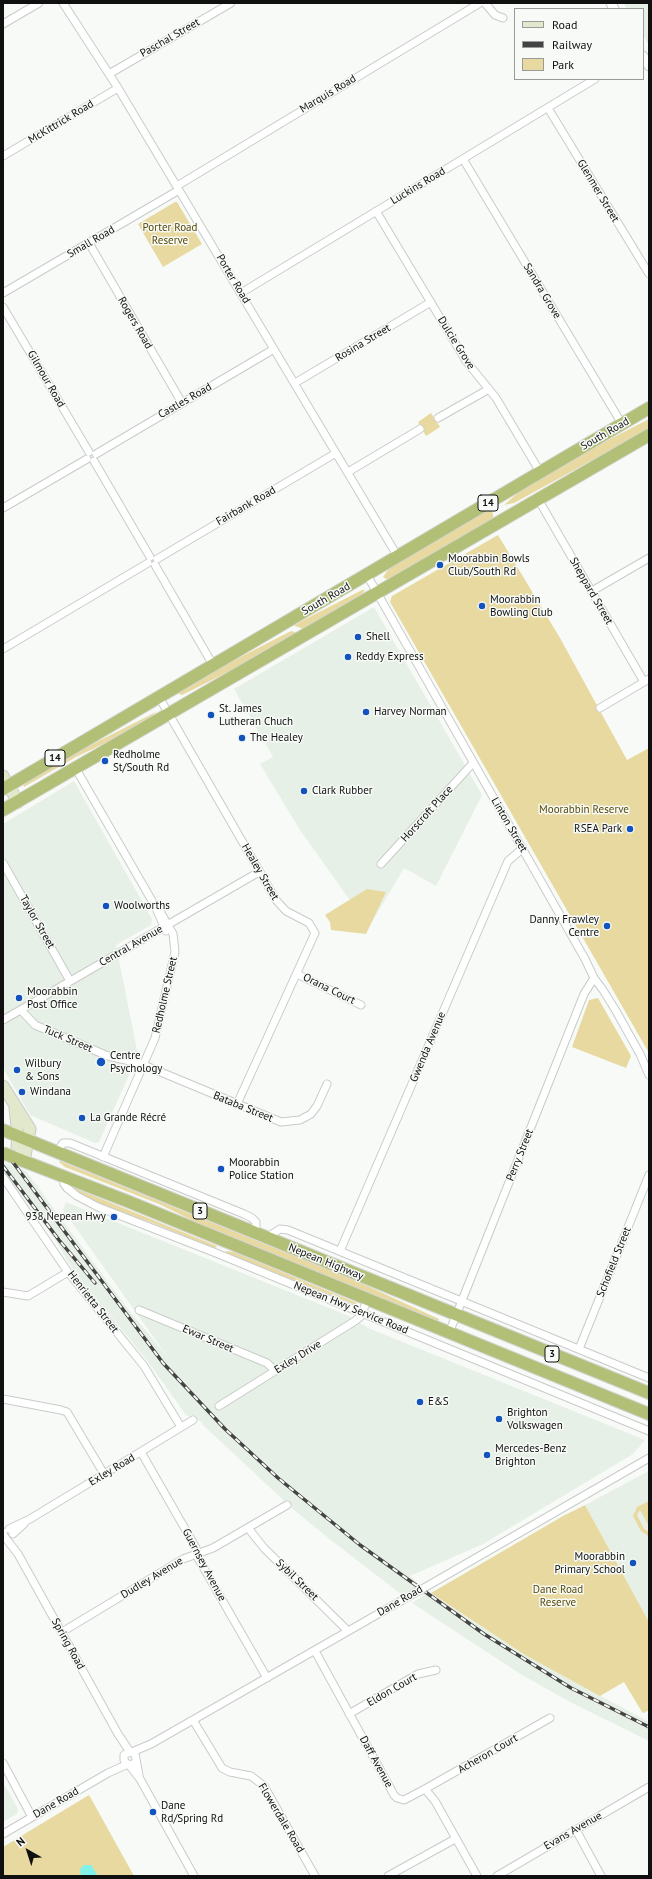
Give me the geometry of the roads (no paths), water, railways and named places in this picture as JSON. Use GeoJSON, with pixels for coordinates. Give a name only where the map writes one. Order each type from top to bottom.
{"type":"FeatureCollection","features":[{"type":"Feature","properties":{"kind":"highway","name":"South Road"},"geometry":{"type":"LineString","coordinates":[[5,783],[159,698],[649,408]]}},
{"type":"Feature","properties":{"kind":"highway","name":"South Road"},"geometry":{"type":"LineString","coordinates":[[3,810],[649,435]]}},
{"type":"Feature","properties":{"kind":"highway"},"geometry":{"type":"LineString","coordinates":[[493,500],[505,519]]}},
{"type":"Feature","properties":{"kind":"highway"},"geometry":{"type":"LineString","coordinates":[[286,622],[303,635]]}},
{"type":"Feature","properties":{"kind":"highway","name":"Nepean Highway"},"geometry":{"type":"LineString","coordinates":[[3,1130],[649,1394]]}},
{"type":"Feature","properties":{"kind":"highway"},"geometry":{"type":"LineString","coordinates":[[50,1171],[57,1152]]}},
{"type":"Feature","properties":{"kind":"highway","name":"Nepean Highway"},"geometry":{"type":"LineString","coordinates":[[14,1157],[649,1414]]}},
{"type":"Feature","properties":{"kind":"main road"},"geometry":{"type":"LineString","coordinates":[[5,783],[18,802]]}},
{"type":"Feature","properties":{"kind":"main road"},"geometry":{"type":"LineString","coordinates":[[3,1086],[15,1108],[24,1117],[30,1129],[14,1157]]}},
{"type":"Feature","properties":{"kind":"street"},"geometry":{"type":"LineString","coordinates":[[3,24],[39,3]]}},
{"type":"Feature","properties":{"kind":"street","name":"Porter Road"},"geometry":{"type":"LineString","coordinates":[[63,3],[118,88],[398,557]]}},
{"type":"Feature","properties":{"kind":"street","name":"Paschal Street"},"geometry":{"type":"LineString","coordinates":[[109,74],[231,3]]}},
{"type":"Feature","properties":{"kind":"street","name":"Marquis Road"},"geometry":{"type":"LineString","coordinates":[[178,188],[480,3]]}},
{"type":"Feature","properties":{"kind":"street"},"geometry":{"type":"LineString","coordinates":[[485,3],[495,15],[503,18]]}},
{"type":"Feature","properties":{"kind":"street","name":"Luckins Road"},"geometry":{"type":"LineString","coordinates":[[241,292],[593,80]]}},
{"type":"Feature","properties":{"kind":"street","name":"McKittrick Road"},"geometry":{"type":"LineString","coordinates":[[3,156],[118,88]]}},
{"type":"Feature","properties":{"kind":"street","name":"Glenmer Street"},"geometry":{"type":"LineString","coordinates":[[548,108],[649,274]]}},
{"type":"Feature","properties":{"kind":"street","name":"Sandra Grove"},"geometry":{"type":"LineString","coordinates":[[463,159],[622,424]]}},
{"type":"Feature","properties":{"kind":"street","name":"Small Road"},"geometry":{"type":"LineString","coordinates":[[3,293],[89,243],[178,188]]}},
{"type":"Feature","properties":{"kind":"street","name":"Dulcie Grove"},"geometry":{"type":"LineString","coordinates":[[376,211],[468,365],[498,402],[540,472]]}},
{"type":"Feature","properties":{"kind":"street","name":"Rogers Road"},"geometry":{"type":"LineString","coordinates":[[89,243],[182,403]]}},
{"type":"Feature","properties":{"kind":"street","name":"Rosina Street"},"geometry":{"type":"LineString","coordinates":[[295,383],[431,302]]}},
{"type":"Feature","properties":{"kind":"street","name":"Gilmour Road"},"geometry":{"type":"LineString","coordinates":[[3,307],[213,665]]}},
{"type":"Feature","properties":{"kind":"street","name":"Castles Road"},"geometry":{"type":"LineString","coordinates":[[3,508],[274,349]]}},
{"type":"Feature","properties":{"kind":"street"},"geometry":{"type":"LineString","coordinates":[[438,418],[488,389]]}},
{"type":"Feature","properties":{"kind":"street"},"geometry":{"type":"LineString","coordinates":[[348,472],[420,429]]}},
{"type":"Feature","properties":{"kind":"street","name":"Fairbank Road"},"geometry":{"type":"LineString","coordinates":[[3,649],[336,453]]}},
{"type":"Feature","properties":{"kind":"street","name":"Sheppard Street"},"geometry":{"type":"LineString","coordinates":[[538,499],[646,681]]}},
{"type":"Feature","properties":{"kind":"street"},"geometry":{"type":"LineString","coordinates":[[592,592],[649,558]]}},
{"type":"Feature","properties":{"kind":"street","name":"Linton Street"},"geometry":{"type":"LineString","coordinates":[[367,575],[585,959],[594,978],[609,999],[640,1054],[649,1075]]}},
{"type":"Feature","properties":{"kind":"street"},"geometry":{"type":"LineString","coordinates":[[600,708],[646,681]]}},
{"type":"Feature","properties":{"kind":"street","name":"Healey Street"},"geometry":{"type":"LineString","coordinates":[[159,698],[259,872],[282,908],[309,923],[314,929],[314,938],[237,1104]]}},
{"type":"Feature","properties":{"kind":"street","name":"Horscroft Place"},"geometry":{"type":"LineString","coordinates":[[381,864],[473,763]]}},
{"type":"Feature","properties":{"kind":"street","name":"Redholme Street"},"geometry":{"type":"LineString","coordinates":[[76,769],[166,926],[174,942],[175,952],[157,1030],[103,1157]]}},
{"type":"Feature","properties":{"kind":"street","name":"Gwenda Avenue"},"geometry":{"type":"LineString","coordinates":[[340,1252],[508,861],[522,849]]}},
{"type":"Feature","properties":{"kind":"street","name":"Taylor Street"},"geometry":{"type":"LineString","coordinates":[[3,863],[70,981]]}},
{"type":"Feature","properties":{"kind":"street","name":"Central Avenue"},"geometry":{"type":"LineString","coordinates":[[3,1020],[259,872]]}},
{"type":"Feature","properties":{"kind":"street","name":"Orana Court"},"geometry":{"type":"LineString","coordinates":[[297,974],[361,1005]]}},
{"type":"Feature","properties":{"kind":"street","name":"Perry Street"},"geometry":{"type":"LineString","coordinates":[[449,1333],[584,994],[594,978]]}},
{"type":"Feature","properties":{"kind":"street","name":"Tuck Street"},"geometry":{"type":"LineString","coordinates":[[21,1010],[35,1025],[108,1056],[130,1060],[143,1065]]}},
{"type":"Feature","properties":{"kind":"street","name":"Bataba Street"},"geometry":{"type":"LineString","coordinates":[[143,1065],[275,1120],[295,1122],[306,1117],[314,1110],[327,1084]]}},
{"type":"Feature","properties":{"kind":"street"},"geometry":{"type":"LineString","coordinates":[[57,1152],[60,1145],[65,1142],[250,1216],[256,1222],[261,1236],[283,1229],[649,1378]]}},
{"type":"Feature","properties":{"kind":"street","name":"Schofield Street"},"geometry":{"type":"LineString","coordinates":[[579,1349],[649,1175]]}},
{"type":"Feature","properties":{"kind":"street","name":"Henrietta Street"},"geometry":{"type":"LineString","coordinates":[[3,1177],[68,1272],[144,1366],[181,1427]]}},
{"type":"Feature","properties":{"kind":"street","name":"Nepean Hwy Service Road"},"geometry":{"type":"LineString","coordinates":[[64,1177],[64,1184],[67,1188],[86,1202],[362,1312],[649,1430]]}},
{"type":"Feature","properties":{"kind":"street"},"geometry":{"type":"LineString","coordinates":[[216,1253],[230,1244]]}},
{"type":"Feature","properties":{"kind":"street"},"geometry":{"type":"LineString","coordinates":[[3,1292],[28,1296],[68,1272]]}},
{"type":"Feature","properties":{"kind":"street","name":"Exley Drive"},"geometry":{"type":"LineString","coordinates":[[219,1406],[356,1322],[367,1300]]}},
{"type":"Feature","properties":{"kind":"street","name":"Ewar Street"},"geometry":{"type":"LineString","coordinates":[[139,1310],[267,1363],[275,1371]]}},
{"type":"Feature","properties":{"kind":"street"},"geometry":{"type":"LineString","coordinates":[[3,1399],[68,1412],[104,1474]]}},
{"type":"Feature","properties":{"kind":"street","name":"Exley Road"},"geometry":{"type":"LineString","coordinates":[[7,1532],[193,1420]]}},
{"type":"Feature","properties":{"kind":"street","name":"Guernsey Avenue"},"geometry":{"type":"LineString","coordinates":[[141,1452],[196,1548],[197,1553],[267,1678]]}},
{"type":"Feature","properties":{"kind":"street","name":"Dane Road"},"geometry":{"type":"LineString","coordinates":[[3,1834],[108,1773],[151,1744],[649,1458]]}},
{"type":"Feature","properties":{"kind":"street","name":"Dudley Avenue"},"geometry":{"type":"LineString","coordinates":[[62,1632],[183,1559],[213,1548],[287,1505]]}},
{"type":"Feature","properties":{"kind":"street","name":"Sybil Street"},"geometry":{"type":"LineString","coordinates":[[248,1528],[264,1548],[348,1631]]}},
{"type":"Feature","properties":{"kind":"street","name":"Spring Road"},"geometry":{"type":"LineString","coordinates":[[7,1532],[194,1876]]}},
{"type":"Feature","properties":{"kind":"street","name":"Daff Avenue"},"geometry":{"type":"LineString","coordinates":[[315,1651],[397,1798],[407,1800],[426,1789]]}},
{"type":"Feature","properties":{"kind":"street","name":"Eldon Court"},"geometry":{"type":"LineString","coordinates":[[349,1714],[418,1674],[436,1670]]}},
{"type":"Feature","properties":{"kind":"street","name":"Acheron Court"},"geometry":{"type":"LineString","coordinates":[[426,1789],[550,1718]]}},
{"type":"Feature","properties":{"kind":"street","name":"Flowerdale Road"},"geometry":{"type":"LineString","coordinates":[[193,1720],[222,1768],[230,1772],[251,1776],[264,1786],[315,1876]]}},
{"type":"Feature","properties":{"kind":"street"},"geometry":{"type":"LineString","coordinates":[[3,1763],[32,1817]]}},
{"type":"Feature","properties":{"kind":"street","name":"Evans Avenue"},"geometry":{"type":"LineString","coordinates":[[497,1876],[649,1787]]}},
{"type":"Feature","properties":{"kind":"street"},"geometry":{"type":"LineString","coordinates":[[426,1789],[435,1801],[477,1876]]}},
{"type":"Feature","properties":{"kind":"street"},"geometry":{"type":"LineString","coordinates":[[576,1830],[601,1876]]}},
{"type":"Feature","properties":{"kind":"street"},"geometry":{"type":"LineString","coordinates":[[388,1876],[455,1839]]}},
{"type":"Feature","properties":{"kind":"water"},"geometry":{"type":"Polygon","coordinates":[[[84,1865],[91,1865],[98,1876],[81,1876],[80,1869],[84,1865]]]}},
{"type":"Feature","properties":{"kind":"railway"},"geometry":{"type":"LineString","coordinates":[[3,1149],[163,1363],[225,1429],[278,1478],[360,1545],[484,1634],[571,1688],[649,1727]]}},
{"type":"Feature","properties":{"kind":"railway"},"geometry":{"type":"LineString","coordinates":[[3,1166],[59,1240],[95,1283]]}},
{"type":"Feature","properties":{"kind":"place","name":"Moorabbin Bowls Club/South Rd"},"geometry":{"type":"Point","coordinates":[440,565]}},
{"type":"Feature","properties":{"kind":"place","name":"Moorabbin Bowling Club"},"geometry":{"type":"Point","coordinates":[482,606]}},
{"type":"Feature","properties":{"kind":"place","name":"Shell"},"geometry":{"type":"Point","coordinates":[358,637]}},
{"type":"Feature","properties":{"kind":"place","name":"Reddy Express"},"geometry":{"type":"Point","coordinates":[348,657]}},
{"type":"Feature","properties":{"kind":"place","name":"Harvey Norman"},"geometry":{"type":"Point","coordinates":[366,712]}},
{"type":"Feature","properties":{"kind":"place","name":"St. James Lutheran Chuch"},"geometry":{"type":"Point","coordinates":[211,715]}},
{"type":"Feature","properties":{"kind":"place","name":"The Healey"},"geometry":{"type":"Point","coordinates":[242,738]}},
{"type":"Feature","properties":{"kind":"place","name":"Redholme St/South Rd"},"geometry":{"type":"Point","coordinates":[105,761]}},
{"type":"Feature","properties":{"kind":"place","name":"Clark Rubber"},"geometry":{"type":"Point","coordinates":[304,791]}},
{"type":"Feature","properties":{"kind":"place","name":"RSEA Park"},"geometry":{"type":"Point","coordinates":[630,829]}},
{"type":"Feature","properties":{"kind":"place","name":"Woolworths"},"geometry":{"type":"Point","coordinates":[106,906]}},
{"type":"Feature","properties":{"kind":"place","name":"Danny Frawley Centre"},"geometry":{"type":"Point","coordinates":[607,926]}},
{"type":"Feature","properties":{"kind":"place","name":"Moorabbin Post Office"},"geometry":{"type":"Point","coordinates":[19,998]}},
{"type":"Feature","properties":{"kind":"place","name":"Centre Psychology"},"geometry":{"type":"Point","coordinates":[101,1062]}},
{"type":"Feature","properties":{"kind":"place","name":"Wilbury & Sons"},"geometry":{"type":"Point","coordinates":[17,1070]}},
{"type":"Feature","properties":{"kind":"place","name":"Windana"},"geometry":{"type":"Point","coordinates":[22,1092]}},
{"type":"Feature","properties":{"kind":"place","name":"La Grande Récré"},"geometry":{"type":"Point","coordinates":[82,1118]}},
{"type":"Feature","properties":{"kind":"place","name":"Moorabbin Police Station"},"geometry":{"type":"Point","coordinates":[221,1169]}},
{"type":"Feature","properties":{"kind":"place","name":"938 Nepean Hwy"},"geometry":{"type":"Point","coordinates":[114,1217]}},
{"type":"Feature","properties":{"kind":"place","name":"E&S"},"geometry":{"type":"Point","coordinates":[420,1402]}},
{"type":"Feature","properties":{"kind":"place","name":"Brighton Volkswagen"},"geometry":{"type":"Point","coordinates":[499,1419]}},
{"type":"Feature","properties":{"kind":"place","name":"Mercedes-Benz Brighton"},"geometry":{"type":"Point","coordinates":[487,1455]}},
{"type":"Feature","properties":{"kind":"place","name":"Moorabbin Primary School"},"geometry":{"type":"Point","coordinates":[633,1563]}},
{"type":"Feature","properties":{"kind":"place","name":"Dane Rd/Spring Rd"},"geometry":{"type":"Point","coordinates":[153,1812]}},
{"type":"Feature","properties":{"kind":"park label","name":"Porter Road Reserve"},"geometry":{"type":"Point","coordinates":[170,234]}},
{"type":"Feature","properties":{"kind":"park label","name":"Moorabbin Reserve"},"geometry":{"type":"Point","coordinates":[584,810]}},
{"type":"Feature","properties":{"kind":"park label","name":"Dane Road Reserve"},"geometry":{"type":"Point","coordinates":[558,1596]}}]}
